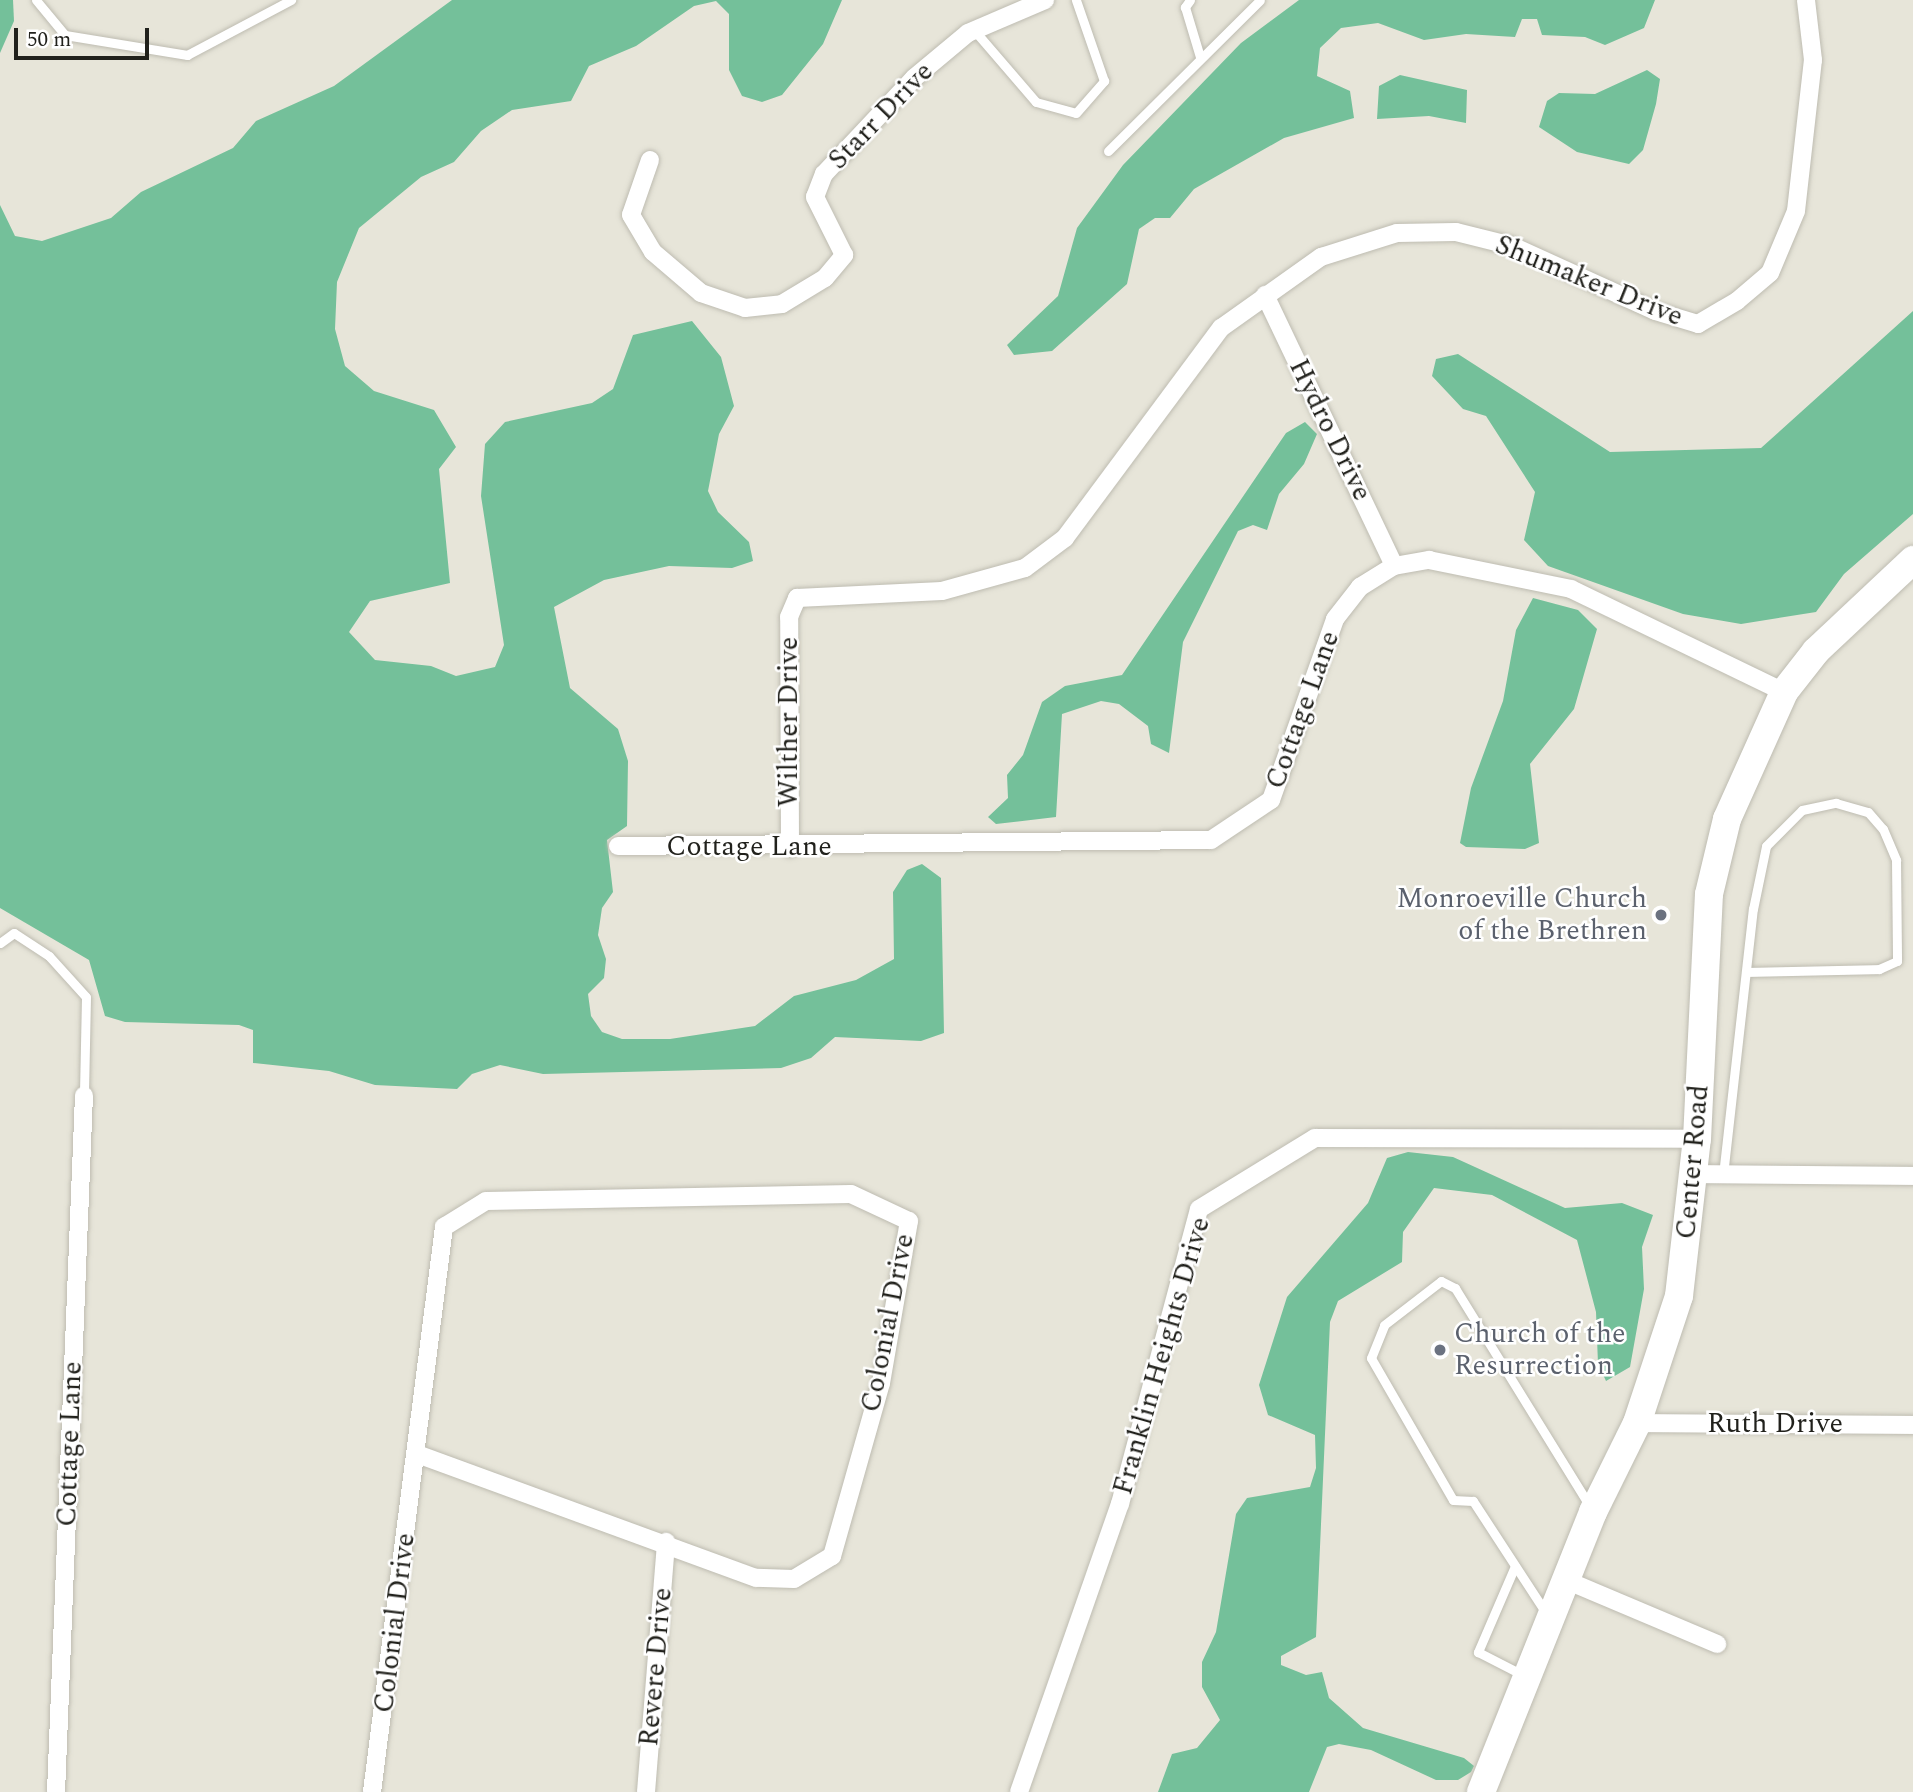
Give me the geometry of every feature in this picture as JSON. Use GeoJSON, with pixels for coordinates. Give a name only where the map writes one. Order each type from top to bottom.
{"type":"FeatureCollection","features":[{"type":"Feature","properties":{"kind":"main road","name":"Center Road"},"geometry":{"type":"LineString","coordinates":[[1481,1792],[1548,1618],[1568,1581],[1593,1512],[1637,1423],[1679,1296],[1698,1139],[1709,894],[1748,760],[1784,692],[1816,651],[1913,560]]}},
{"type":"Feature","properties":{"kind":"street","name":"Starr Drive"},"geometry":{"type":"LineString","coordinates":[[650,160],[631,215],[653,252],[701,293],[745,308],[782,304],[825,278],[844,255],[815,197],[824,174],[914,78],[974,30],[1045,0]]}},
{"type":"Feature","properties":{"kind":"street","name":"Shumaker Drive"},"geometry":{"type":"LineString","coordinates":[[796,597],[942,591],[1025,568],[1065,538],[1221,328],[1321,257],[1397,233],[1455,232],[1512,246],[1655,311],[1698,324],[1770,273],[1796,211],[1813,60],[1806,0]]}},
{"type":"Feature","properties":{"kind":"street","name":"Hydro Drive"},"geometry":{"type":"LineString","coordinates":[[1265,295],[1394,566]]}},
{"type":"Feature","properties":{"kind":"street"},"geometry":{"type":"LineString","coordinates":[[1394,566],[1469,564],[1572,589],[1784,692]]}},
{"type":"Feature","properties":{"kind":"street","name":"Cottage Lane"},"geometry":{"type":"LineString","coordinates":[[618,846],[790,848],[1212,840],[1271,800],[1335,619],[1360,587],[1394,566]]}},
{"type":"Feature","properties":{"kind":"street","name":"Wilther Drive"},"geometry":{"type":"LineString","coordinates":[[790,848],[789,617],[796,597]]}},
{"type":"Feature","properties":{"kind":"street","name":"Cottage Lane"},"geometry":{"type":"LineString","coordinates":[[56,1792],[84,1096]]}},
{"type":"Feature","properties":{"kind":"street","name":"Franklin Heights Drive"},"geometry":{"type":"LineString","coordinates":[[1019,1792],[1120,1504],[1199,1209],[1315,1138],[1698,1139]]}},
{"type":"Feature","properties":{"kind":"street"},"geometry":{"type":"LineString","coordinates":[[1695,1174],[1913,1176]]}},
{"type":"Feature","properties":{"kind":"street","name":"Colonial Drive"},"geometry":{"type":"LineString","coordinates":[[372,1792],[444,1227],[486,1201],[851,1194],[909,1221],[881,1383],[832,1556],[794,1578],[756,1578],[666,1542],[417,1454]]}},
{"type":"Feature","properties":{"kind":"street","name":"Ruth Drive"},"geometry":{"type":"LineString","coordinates":[[1637,1423],[1913,1426]]}},
{"type":"Feature","properties":{"kind":"street","name":"Revere Drive"},"geometry":{"type":"LineString","coordinates":[[646,1792],[666,1542]]}},
{"type":"Feature","properties":{"kind":"street"},"geometry":{"type":"LineString","coordinates":[[1568,1581],[1717,1644]]}},
{"type":"Feature","properties":{"kind":"lane"},"geometry":{"type":"LineString","coordinates":[[36,0],[65,35],[187,55],[291,0]]}},
{"type":"Feature","properties":{"kind":"lane"},"geometry":{"type":"LineString","coordinates":[[974,30],[1036,102],[1076,113],[1104,80],[1076,0]]}},
{"type":"Feature","properties":{"kind":"lane"},"geometry":{"type":"LineString","coordinates":[[1190,0],[1185,7],[1200,57]]}},
{"type":"Feature","properties":{"kind":"lane"},"geometry":{"type":"LineString","coordinates":[[1108,151],[1260,0]]}},
{"type":"Feature","properties":{"kind":"lane"},"geometry":{"type":"LineString","coordinates":[[1723,1175],[1749,972],[1766,846],[1780,825],[1802,810],[1836,803],[1868,812],[1883,828],[1896,860],[1898,961],[1879,969],[1749,972]]}},
{"type":"Feature","properties":{"kind":"lane"},"geometry":{"type":"LineString","coordinates":[[0,943],[13,933],[49,956],[86,997],[84,1096]]}},
{"type":"Feature","properties":{"kind":"lane"},"geometry":{"type":"LineString","coordinates":[[1548,1618],[1473,1502],[1453,1500],[1371,1358],[1384,1325],[1415,1298],[1441,1281],[1455,1287],[1593,1512]]}},
{"type":"Feature","properties":{"kind":"lane"},"geometry":{"type":"LineString","coordinates":[[1515,1566],[1478,1652],[1526,1676]]}},
{"type":"Feature","properties":{"kind":"green space"},"geometry":{"type":"Polygon","coordinates":[[[0,0],[13,0],[14,21],[0,53],[0,0]]]}},
{"type":"Feature","properties":{"kind":"green space"},"geometry":{"type":"Polygon","coordinates":[[[452,0],[842,0],[823,44],[782,95],[762,102],[742,96],[729,70],[729,14],[716,1],[694,6],[636,46],[589,66],[571,101],[512,110],[481,131],[454,162],[421,177],[359,228],[337,282],[335,329],[345,366],[374,391],[434,410],[456,447],[439,469],[450,583],[370,601],[349,632],[375,660],[431,666],[456,676],[495,667],[504,645],[481,496],[485,444],[505,422],[592,403],[613,389],[633,335],[692,321],[721,357],[734,406],[719,434],[708,491],[718,512],[749,542],[753,561],[732,568],[669,566],[604,580],[554,607],[570,688],[618,729],[628,761],[627,826],[607,840],[613,892],[602,908],[598,935],[606,959],[604,978],[588,994],[591,1016],[602,1032],[622,1039],[670,1039],[755,1026],[794,996],[856,980],[894,959],[893,892],[907,870],[922,864],[941,878],[944,1033],[921,1041],[835,1037],[811,1058],[781,1068],[543,1074],[500,1065],[472,1074],[457,1089],[375,1085],[329,1071],[253,1063],[253,1030],[239,1025],[125,1022],[105,1016],[89,960],[0,908],[0,205],[15,236],[42,241],[111,218],[141,192],[233,148],[256,121],[334,86],[452,0]]]}},
{"type":"Feature","properties":{"kind":"green space"},"geometry":{"type":"Polygon","coordinates":[[[1299,0],[1655,0],[1644,28],[1605,45],[1585,37],[1542,35],[1537,19],[1522,19],[1515,37],[1466,34],[1424,40],[1378,23],[1341,28],[1320,48],[1317,76],[1350,91],[1354,118],[1284,138],[1194,189],[1170,218],[1155,218],[1139,229],[1127,284],[1052,351],[1014,355],[1007,345],[1058,296],[1077,228],[1123,165],[1241,43],[1299,0]]]}},
{"type":"Feature","properties":{"kind":"green space"},"geometry":{"type":"Polygon","coordinates":[[[1647,70],[1660,79],[1656,104],[1643,150],[1629,164],[1577,152],[1539,127],[1547,101],[1559,93],[1595,94],[1647,70]]]}},
{"type":"Feature","properties":{"kind":"green space"},"geometry":{"type":"Polygon","coordinates":[[[1400,75],[1467,90],[1466,123],[1429,116],[1377,119],[1379,86],[1400,75]]]}},
{"type":"Feature","properties":{"kind":"green space"},"geometry":{"type":"Polygon","coordinates":[[[1913,311],[1913,514],[1844,574],[1816,612],[1741,624],[1683,614],[1548,566],[1524,540],[1535,492],[1486,416],[1463,409],[1432,376],[1436,359],[1458,354],[1610,452],[1761,448],[1913,311]]]}},
{"type":"Feature","properties":{"kind":"green space"},"geometry":{"type":"Polygon","coordinates":[[[1305,422],[1317,434],[1304,464],[1279,494],[1267,530],[1253,525],[1238,531],[1183,642],[1169,753],[1151,744],[1148,726],[1119,704],[1101,701],[1062,714],[1056,817],[996,824],[988,817],[1008,798],[1007,775],[1023,755],[1042,702],[1065,686],[1122,675],[1286,433],[1305,422]]]}},
{"type":"Feature","properties":{"kind":"green space"},"geometry":{"type":"Polygon","coordinates":[[[1533,598],[1578,610],[1597,629],[1574,709],[1530,764],[1539,843],[1525,849],[1466,847],[1460,843],[1471,788],[1503,701],[1516,630],[1533,598]]]}},
{"type":"Feature","properties":{"kind":"green space"},"geometry":{"type":"Polygon","coordinates":[[[1408,1152],[1453,1157],[1565,1208],[1622,1203],[1653,1215],[1642,1247],[1644,1289],[1630,1367],[1606,1381],[1598,1364],[1596,1312],[1577,1240],[1492,1195],[1434,1188],[1403,1232],[1402,1262],[1338,1301],[1330,1322],[1316,1637],[1281,1656],[1281,1665],[1306,1675],[1322,1672],[1329,1698],[1363,1728],[1464,1758],[1474,1766],[1471,1772],[1458,1780],[1436,1780],[1371,1750],[1339,1744],[1327,1747],[1309,1792],[1158,1792],[1172,1754],[1197,1748],[1220,1720],[1202,1687],[1202,1662],[1216,1632],[1236,1514],[1247,1498],[1310,1487],[1316,1468],[1315,1435],[1268,1415],[1259,1385],[1287,1297],[1368,1203],[1387,1158],[1408,1152]]]}},
{"type":"Feature","properties":{"kind":"place","name":"Monroeville Church of the Brethren"},"geometry":{"type":"Point","coordinates":[1661,915]}},
{"type":"Feature","properties":{"kind":"place","name":"Church of the Resurrection"},"geometry":{"type":"Point","coordinates":[1440,1350]}}]}
